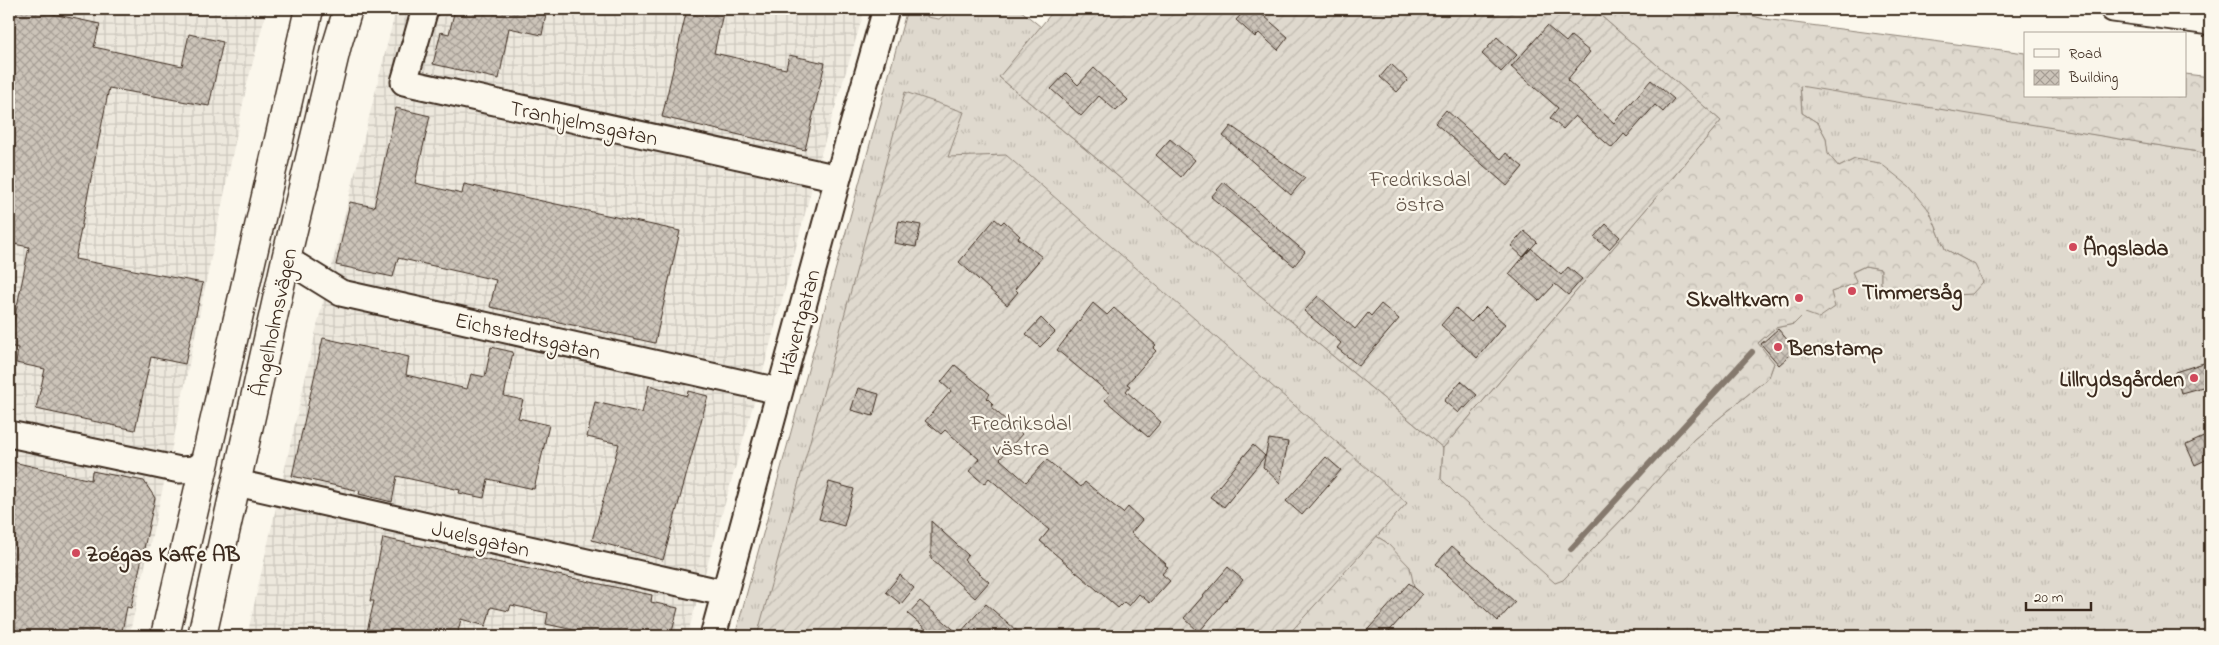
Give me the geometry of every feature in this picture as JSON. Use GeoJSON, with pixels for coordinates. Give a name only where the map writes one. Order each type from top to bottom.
{"type":"FeatureCollection","features":[{"type":"Feature","properties":{"kind":"main road","name":"Ängelholmsvägen"},"geometry":{"type":"LineString","coordinates":[[165,636],[309,9]]}},
{"type":"Feature","properties":{"kind":"main road","name":"Ängelholmsvägen"},"geometry":{"type":"LineString","coordinates":[[202,636],[238,483],[286,258],[337,45],[348,9]]}},
{"type":"Feature","properties":{"kind":"street","name":"Tranhjelmsgatan"},"geometry":{"type":"LineString","coordinates":[[424,9],[404,82],[838,178]]}},
{"type":"Feature","properties":{"kind":"street","name":"Hävertgatan"},"geometry":{"type":"LineString","coordinates":[[713,636],[779,390],[886,9]]}},
{"type":"Feature","properties":{"kind":"street"},"geometry":{"type":"LineString","coordinates":[[2113,9],[2210,22]]}},
{"type":"Feature","properties":{"kind":"street","name":"Eichstedtsgatan"},"geometry":{"type":"LineString","coordinates":[[286,258],[341,293],[779,390]]}},
{"type":"Feature","properties":{"kind":"street"},"geometry":{"type":"LineString","coordinates":[[9,434],[180,470],[194,469],[204,462]]}},
{"type":"Feature","properties":{"kind":"street","name":"Juelsgatan"},"geometry":{"type":"LineString","coordinates":[[238,483],[724,593]]}},
{"type":"Feature","properties":{"kind":"shaded area"},"geometry":{"type":"Polygon","coordinates":[[[9,9],[267,9],[247,84],[169,461],[129,636],[9,636],[9,9]]]}},
{"type":"Feature","properties":{"kind":"shaded area"},"geometry":{"type":"Polygon","coordinates":[[[396,9],[865,9],[820,157],[766,360],[687,636],[247,636],[318,322],[396,9]]]}},
{"type":"Feature","properties":{"kind":"green space"},"geometry":{"type":"Polygon","coordinates":[[[907,9],[929,9],[927,17],[939,19],[954,9],[1019,9],[1041,27],[1000,78],[1443,448],[1441,479],[1563,580],[1626,515],[1694,439],[1769,377],[1774,363],[1757,344],[1775,328],[1794,324],[1805,312],[1831,292],[1856,283],[1851,273],[1865,266],[1881,269],[1881,283],[1887,292],[1906,289],[1936,296],[1975,265],[1945,249],[1929,210],[1855,159],[1839,167],[1827,154],[1826,138],[1818,123],[1802,113],[1800,85],[2210,154],[2210,636],[1370,636],[1386,542],[1376,536],[1407,503],[757,636],[735,636],[907,9]]]}},
{"type":"Feature","properties":{"kind":"green space","name":"Fredriksdal östra"},"geometry":{"type":"Polygon","coordinates":[[[1055,9],[1593,9],[1721,121],[1443,448],[999,77],[1055,9]]]}},
{"type":"Feature","properties":{"kind":"green space"},"geometry":{"type":"Polygon","coordinates":[[[1593,9],[1729,9],[1764,19],[2024,53],[2024,98],[2186,98],[2186,74],[2210,77],[2210,154],[1800,86],[1802,113],[1818,123],[1826,138],[1828,154],[1839,167],[1855,159],[1880,163],[1909,186],[1929,210],[1945,249],[1975,265],[1983,282],[1972,294],[1936,296],[1906,289],[1886,292],[1881,283],[1881,269],[1865,266],[1852,272],[1857,283],[1831,292],[1835,307],[1819,318],[1805,313],[1794,324],[1775,328],[1758,343],[1774,363],[1769,377],[1694,439],[1626,515],[1563,580],[1555,583],[1441,479],[1443,448],[1721,121],[1593,9]]]}},
{"type":"Feature","properties":{"kind":"green space","name":"Fredriksdal västra"},"geometry":{"type":"Polygon","coordinates":[[[905,92],[964,112],[948,157],[1006,155],[1407,503],[1287,636],[757,636],[905,92]]]}},
{"type":"Feature","properties":{"kind":"green space"},"geometry":{"type":"Polygon","coordinates":[[[1376,536],[1386,542],[1410,567],[1414,587],[1370,636],[1287,636],[1376,536]]]}},
{"type":"Feature","properties":{"kind":"building"},"geometry":{"type":"Polygon","coordinates":[[[9,9],[29,9],[100,24],[94,47],[182,66],[189,34],[223,42],[209,106],[109,88],[75,259],[203,283],[185,364],[151,357],[135,430],[36,409],[45,369],[16,363],[18,348],[9,346],[29,247],[9,243],[9,9]]]}},
{"type":"Feature","properties":{"kind":"building"},"geometry":{"type":"Polygon","coordinates":[[[455,9],[547,9],[542,35],[509,28],[499,79],[433,64],[441,32],[449,34],[455,9]]]}},
{"type":"Feature","properties":{"kind":"building"},"geometry":{"type":"Polygon","coordinates":[[[687,9],[724,9],[714,53],[786,69],[789,55],[825,63],[805,150],[662,117],[687,9]]]}},
{"type":"Feature","properties":{"kind":"building"},"geometry":{"type":"Polygon","coordinates":[[[1246,9],[1256,9],[1288,37],[1278,50],[1259,33],[1255,37],[1236,20],[1246,9]]]}},
{"type":"Feature","properties":{"kind":"building"},"geometry":{"type":"Polygon","coordinates":[[[1547,26],[1566,42],[1571,36],[1590,52],[1567,80],[1614,123],[1651,80],[1674,99],[1663,112],[1655,105],[1627,137],[1624,134],[1612,148],[1575,116],[1563,129],[1550,118],[1558,108],[1511,67],[1547,26]]]}},
{"type":"Feature","properties":{"kind":"building"},"geometry":{"type":"Polygon","coordinates":[[[1497,37],[1517,55],[1501,72],[1482,54],[1497,37]]]}},
{"type":"Feature","properties":{"kind":"building"},"geometry":{"type":"Polygon","coordinates":[[[1391,64],[1408,80],[1397,92],[1380,77],[1391,64]]]}},
{"type":"Feature","properties":{"kind":"building"},"geometry":{"type":"Polygon","coordinates":[[[1094,68],[1128,100],[1116,111],[1099,96],[1081,116],[1051,89],[1066,73],[1078,85],[1094,68]]]}},
{"type":"Feature","properties":{"kind":"building"},"geometry":{"type":"Polygon","coordinates":[[[396,108],[430,116],[415,183],[462,194],[464,184],[680,231],[655,343],[490,307],[496,280],[398,258],[393,277],[336,265],[350,202],[374,207],[396,108]]]}},
{"type":"Feature","properties":{"kind":"building"},"geometry":{"type":"Polygon","coordinates":[[[1446,110],[1501,159],[1506,153],[1523,167],[1507,186],[1435,123],[1446,110]]]}},
{"type":"Feature","properties":{"kind":"building"},"geometry":{"type":"Polygon","coordinates":[[[1231,126],[1305,178],[1291,195],[1223,136],[1231,126]]]}},
{"type":"Feature","properties":{"kind":"building"},"geometry":{"type":"Polygon","coordinates":[[[1170,139],[1195,160],[1181,177],[1156,155],[1170,139]]]}},
{"type":"Feature","properties":{"kind":"building"},"geometry":{"type":"Polygon","coordinates":[[[1224,182],[1305,252],[1294,266],[1211,197],[1224,182]]]}},
{"type":"Feature","properties":{"kind":"building"},"geometry":{"type":"Polygon","coordinates":[[[995,219],[1001,224],[1004,221],[1020,236],[1018,238],[1042,257],[1015,289],[1018,292],[1007,305],[959,262],[995,219]]]}},
{"type":"Feature","properties":{"kind":"building"},"geometry":{"type":"Polygon","coordinates":[[[899,221],[921,225],[916,247],[894,243],[899,221]]]}},
{"type":"Feature","properties":{"kind":"building"},"geometry":{"type":"Polygon","coordinates":[[[1606,224],[1620,237],[1609,249],[1594,237],[1606,224]]]}},
{"type":"Feature","properties":{"kind":"building"},"geometry":{"type":"Polygon","coordinates":[[[1524,231],[1537,242],[1523,257],[1511,246],[1524,231]]]}},
{"type":"Feature","properties":{"kind":"building"},"geometry":{"type":"Polygon","coordinates":[[[1531,248],[1561,275],[1568,267],[1582,279],[1568,295],[1555,284],[1539,301],[1509,274],[1531,248]]]}},
{"type":"Feature","properties":{"kind":"building"},"geometry":{"type":"Polygon","coordinates":[[[1318,296],[1355,329],[1368,313],[1371,316],[1381,304],[1399,319],[1359,366],[1337,348],[1341,343],[1304,311],[1318,296]]]}},
{"type":"Feature","properties":{"kind":"building"},"geometry":{"type":"Polygon","coordinates":[[[1093,303],[1107,315],[1114,308],[1156,345],[1153,348],[1156,351],[1127,384],[1130,386],[1126,391],[1161,422],[1148,437],[1105,400],[1110,394],[1057,350],[1093,303]]]}},
{"type":"Feature","properties":{"kind":"building"},"geometry":{"type":"Polygon","coordinates":[[[1486,307],[1505,324],[1477,358],[1441,325],[1456,308],[1471,322],[1486,307]]]}},
{"type":"Feature","properties":{"kind":"building"},"geometry":{"type":"Polygon","coordinates":[[[1041,318],[1055,332],[1040,347],[1026,334],[1041,318]]]}},
{"type":"Feature","properties":{"kind":"building","name":"Benstamp"},"geometry":{"type":"Polygon","coordinates":[[[1778,329],[1796,350],[1779,365],[1761,344],[1778,329]]]}},
{"type":"Feature","properties":{"kind":"building"},"geometry":{"type":"Polygon","coordinates":[[[323,338],[409,357],[406,375],[467,389],[471,374],[485,377],[491,347],[513,352],[504,396],[523,400],[518,418],[549,425],[534,489],[488,479],[484,498],[459,493],[460,490],[397,476],[392,502],[359,494],[360,491],[292,476],[323,338]]]}},
{"type":"Feature","properties":{"kind":"building","name":"Lillrydsgården"},"geometry":{"type":"Polygon","coordinates":[[[2210,361],[2210,385],[2181,393],[2175,372],[2210,361]]]}},
{"type":"Feature","properties":{"kind":"building"},"geometry":{"type":"Polygon","coordinates":[[[955,365],[990,394],[987,398],[993,404],[991,407],[1022,434],[1000,459],[1026,482],[1047,460],[1081,487],[1085,482],[1123,513],[1128,507],[1142,520],[1131,533],[1166,564],[1168,567],[1162,574],[1170,581],[1150,603],[1139,594],[1129,606],[1124,602],[1118,608],[1040,541],[1049,530],[989,478],[984,484],[969,471],[979,459],[945,430],[941,434],[925,421],[951,391],[941,382],[955,365]]]}},
{"type":"Feature","properties":{"kind":"building"},"geometry":{"type":"Polygon","coordinates":[[[1461,381],[1477,395],[1458,413],[1444,401],[1461,381]]]}},
{"type":"Feature","properties":{"kind":"building"},"geometry":{"type":"Polygon","coordinates":[[[649,385],[687,396],[688,391],[708,396],[663,560],[592,540],[619,444],[587,437],[595,402],[642,413],[649,385]]]}},
{"type":"Feature","properties":{"kind":"building"},"geometry":{"type":"Polygon","coordinates":[[[858,388],[879,394],[873,416],[851,410],[858,388]]]}},
{"type":"Feature","properties":{"kind":"building","name":"Lillrydsgården"},"geometry":{"type":"Polygon","coordinates":[[[2210,434],[2210,458],[2195,465],[2186,445],[2210,434]]]}},
{"type":"Feature","properties":{"kind":"building"},"geometry":{"type":"Polygon","coordinates":[[[1269,439],[1288,442],[1280,483],[1263,467],[1269,439]]]}},
{"type":"Feature","properties":{"kind":"building"},"geometry":{"type":"Polygon","coordinates":[[[1253,445],[1265,456],[1224,507],[1210,497],[1253,445]]]}},
{"type":"Feature","properties":{"kind":"building"},"geometry":{"type":"Polygon","coordinates":[[[1326,457],[1341,470],[1302,515],[1286,501],[1326,457]]]}},
{"type":"Feature","properties":{"kind":"building","name":"Zoégas Kaffe AB"},"geometry":{"type":"Polygon","coordinates":[[[9,461],[91,480],[92,471],[144,481],[155,498],[131,608],[127,607],[121,636],[9,636],[9,461]]]}},
{"type":"Feature","properties":{"kind":"building"},"geometry":{"type":"Polygon","coordinates":[[[829,482],[854,489],[844,526],[819,519],[829,482]]]}},
{"type":"Feature","properties":{"kind":"building"},"geometry":{"type":"Polygon","coordinates":[[[931,521],[968,555],[964,560],[989,582],[975,598],[931,559],[931,521]]]}},
{"type":"Feature","properties":{"kind":"building"},"geometry":{"type":"Polygon","coordinates":[[[383,538],[652,595],[651,602],[678,608],[671,636],[601,636],[546,624],[548,613],[511,605],[509,611],[491,607],[486,626],[461,619],[457,636],[366,636],[374,601],[370,601],[383,538]]]}},
{"type":"Feature","properties":{"kind":"building"},"geometry":{"type":"Polygon","coordinates":[[[1452,546],[1515,602],[1498,621],[1436,564],[1452,546]]]}},
{"type":"Feature","properties":{"kind":"building"},"geometry":{"type":"Polygon","coordinates":[[[1228,567],[1243,580],[1199,632],[1184,618],[1228,567]]]}},
{"type":"Feature","properties":{"kind":"building"},"geometry":{"type":"Polygon","coordinates":[[[900,575],[914,588],[901,604],[886,592],[900,575]]]}},
{"type":"Feature","properties":{"kind":"building"},"geometry":{"type":"Polygon","coordinates":[[[1409,583],[1422,594],[1385,636],[1362,636],[1409,583]]]}},
{"type":"Feature","properties":{"kind":"building"},"geometry":{"type":"Polygon","coordinates":[[[920,601],[959,634],[986,604],[1023,636],[934,636],[908,614],[920,601]]]}},
{"type":"Feature","properties":{"kind":"waterway"},"geometry":{"type":"LineString","coordinates":[[1571,549],[1752,352]]}},
{"type":"Feature","properties":{"kind":"place","name":"Ängslada"},"geometry":{"type":"Point","coordinates":[2073,247]}},
{"type":"Feature","properties":{"kind":"place","name":"Timmersåg"},"geometry":{"type":"Point","coordinates":[1852,291]}},
{"type":"Feature","properties":{"kind":"place","name":"Skvaltkvarn"},"geometry":{"type":"Point","coordinates":[1799,298]}},
{"type":"Feature","properties":{"kind":"place","name":"Benstamp"},"geometry":{"type":"Point","coordinates":[1778,347]}},
{"type":"Feature","properties":{"kind":"place","name":"Lillrydsgården"},"geometry":{"type":"Point","coordinates":[2194,378]}},
{"type":"Feature","properties":{"kind":"place","name":"Zoégas Kaffe AB"},"geometry":{"type":"Point","coordinates":[76,553]}}]}
